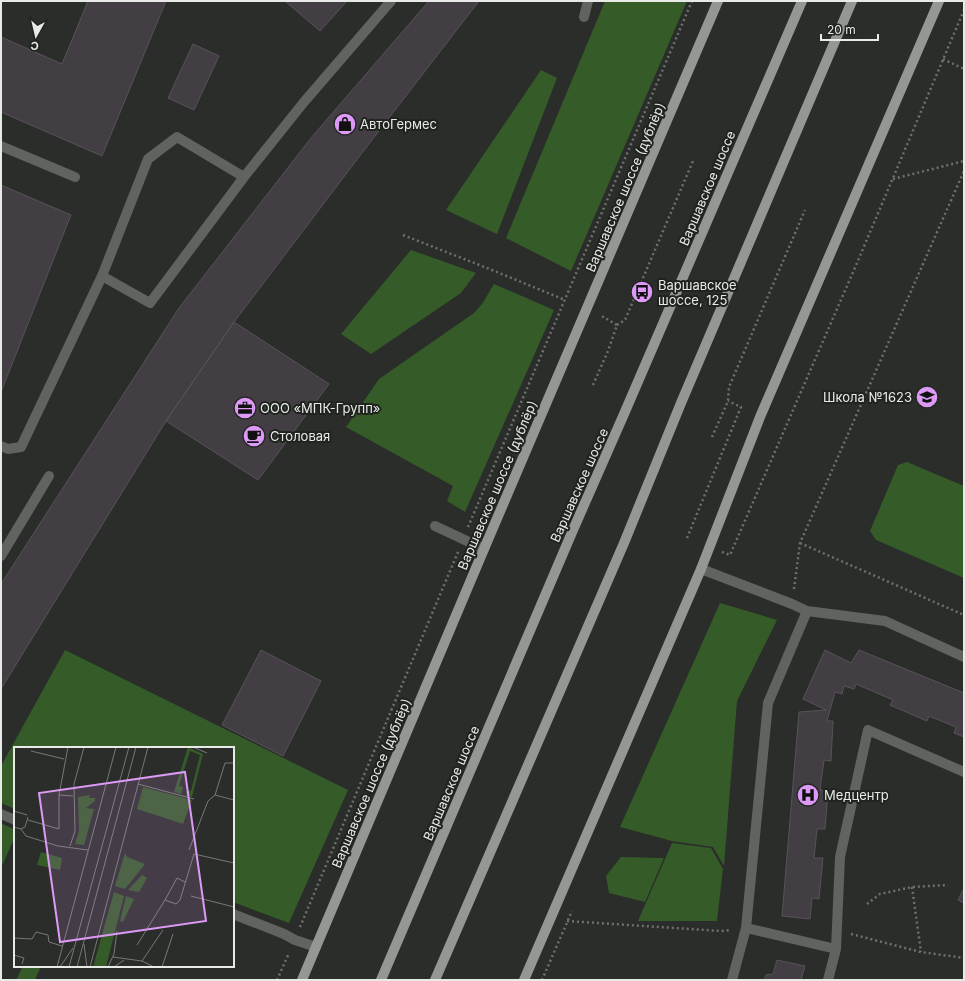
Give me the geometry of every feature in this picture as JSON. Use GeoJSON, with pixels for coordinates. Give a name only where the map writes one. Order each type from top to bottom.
{"type":"FeatureCollection","features":[{"type":"Feature","properties":{"kind":"main road","name":"Варшавское шоссе (дублёр)"},"geometry":{"type":"LineString","coordinates":[[302,980],[718,1]]}},
{"type":"Feature","properties":{"kind":"main road","name":"Варшавское шоссе"},"geometry":{"type":"LineString","coordinates":[[381,980],[573,530],[802,1]]}},
{"type":"Feature","properties":{"kind":"main road"},"geometry":{"type":"LineString","coordinates":[[435,980],[624,542],[681,402],[852,1]]}},
{"type":"Feature","properties":{"kind":"main road"},"geometry":{"type":"LineString","coordinates":[[524,980],[701,568],[760,417],[938,1]]}},
{"type":"Feature","properties":{"kind":"lane"},"geometry":{"type":"LineString","coordinates":[[102,276],[150,303],[244,177],[304,102],[391,1]]}},
{"type":"Feature","properties":{"kind":"lane"},"geometry":{"type":"LineString","coordinates":[[584,17],[588,1]]}},
{"type":"Feature","properties":{"kind":"lane"},"geometry":{"type":"LineString","coordinates":[[1,446],[8,449],[21,447],[102,276],[148,159],[177,138],[244,177]]}},
{"type":"Feature","properties":{"kind":"lane"},"geometry":{"type":"LineString","coordinates":[[1,146],[75,177]]}},
{"type":"Feature","properties":{"kind":"lane"},"geometry":{"type":"LineString","coordinates":[[1,556],[49,476]]}},
{"type":"Feature","properties":{"kind":"lane"},"geometry":{"type":"LineString","coordinates":[[435,526],[484,549]]}},
{"type":"Feature","properties":{"kind":"lane"},"geometry":{"type":"LineString","coordinates":[[701,568],[807,611],[885,621],[964,657]]}},
{"type":"Feature","properties":{"kind":"lane"},"geometry":{"type":"LineString","coordinates":[[732,980],[746,928],[768,703],[807,611]]}},
{"type":"Feature","properties":{"kind":"lane"},"geometry":{"type":"LineString","coordinates":[[828,980],[836,949],[840,857],[868,730],[964,772]]}},
{"type":"Feature","properties":{"kind":"lane"},"geometry":{"type":"LineString","coordinates":[[1,814],[14,820]]}},
{"type":"Feature","properties":{"kind":"lane"},"geometry":{"type":"LineString","coordinates":[[234,914],[284,934],[295,940],[316,947]]}},
{"type":"Feature","properties":{"kind":"lane"},"geometry":{"type":"LineString","coordinates":[[746,928],[836,949]]}},
{"type":"Feature","properties":{"kind":"path"},"geometry":{"type":"LineString","coordinates":[[277,980],[692,1]]}},
{"type":"Feature","properties":{"kind":"path"},"geometry":{"type":"LineString","coordinates":[[722,552],[730,555],[857,263],[964,10]]}},
{"type":"Feature","properties":{"kind":"path"},"geometry":{"type":"LineString","coordinates":[[944,59],[964,69]]}},
{"type":"Feature","properties":{"kind":"path"},"geometry":{"type":"LineString","coordinates":[[592,385],[608,351],[617,325],[625,320],[693,161]]}},
{"type":"Feature","properties":{"kind":"path"},"geometry":{"type":"LineString","coordinates":[[892,179],[964,161]]}},
{"type":"Feature","properties":{"kind":"path"},"geometry":{"type":"LineString","coordinates":[[792,604],[800,543],[964,171]]}},
{"type":"Feature","properties":{"kind":"path"},"geometry":{"type":"LineString","coordinates":[[712,437],[728,401],[729,387],[805,210]]}},
{"type":"Feature","properties":{"kind":"path"},"geometry":{"type":"LineString","coordinates":[[403,235],[565,300]]}},
{"type":"Feature","properties":{"kind":"path"},"geometry":{"type":"LineString","coordinates":[[600,315],[617,325]]}},
{"type":"Feature","properties":{"kind":"path"},"geometry":{"type":"LineString","coordinates":[[687,538],[741,407],[728,401]]}},
{"type":"Feature","properties":{"kind":"path"},"geometry":{"type":"LineString","coordinates":[[800,543],[964,615]]}},
{"type":"Feature","properties":{"kind":"path"},"geometry":{"type":"LineString","coordinates":[[867,904],[880,894],[912,887],[948,885]]}},
{"type":"Feature","properties":{"kind":"path"},"geometry":{"type":"LineString","coordinates":[[912,887],[921,952]]}},
{"type":"Feature","properties":{"kind":"path"},"geometry":{"type":"LineString","coordinates":[[568,921],[721,931],[746,928]]}},
{"type":"Feature","properties":{"kind":"path"},"geometry":{"type":"LineString","coordinates":[[836,931],[921,952],[964,958]]}},
{"type":"Feature","properties":{"kind":"green space"},"geometry":{"type":"Polygon","coordinates":[[[605,1],[687,1],[571,271],[506,238],[605,1]]]}},
{"type":"Feature","properties":{"kind":"green space"},"geometry":{"type":"Polygon","coordinates":[[[541,70],[557,78],[497,234],[446,210],[541,70]]]}},
{"type":"Feature","properties":{"kind":"green space"},"geometry":{"type":"Polygon","coordinates":[[[411,250],[476,273],[461,293],[371,354],[341,334],[411,250]]]}},
{"type":"Feature","properties":{"kind":"green space"},"geometry":{"type":"Polygon","coordinates":[[[494,284],[554,310],[465,512],[447,501],[453,486],[346,427],[379,379],[474,313],[482,304],[494,284]]]}},
{"type":"Feature","properties":{"kind":"green space"},"geometry":{"type":"Polygon","coordinates":[[[907,462],[964,486],[964,578],[876,540],[870,531],[898,465],[907,462]]]}},
{"type":"Feature","properties":{"kind":"green space"},"geometry":{"type":"Polygon","coordinates":[[[720,603],[777,620],[737,701],[724,866],[713,847],[672,841],[620,827],[720,603]]]}},
{"type":"Feature","properties":{"kind":"green space"},"geometry":{"type":"Polygon","coordinates":[[[65,650],[348,790],[289,923],[234,902],[234,747],[14,747],[14,809],[1,803],[1,766],[65,650]]]}},
{"type":"Feature","properties":{"kind":"green space"},"geometry":{"type":"Polygon","coordinates":[[[1,823],[14,830],[14,838],[3,864],[1,863],[1,823]]]}},
{"type":"Feature","properties":{"kind":"green space"},"geometry":{"type":"Polygon","coordinates":[[[672,843],[711,848],[723,869],[717,921],[638,921],[672,843]]]}},
{"type":"Feature","properties":{"kind":"green space"},"geometry":{"type":"Polygon","coordinates":[[[621,857],[664,858],[645,902],[609,893],[606,876],[621,857]]]}},
{"type":"Feature","properties":{"kind":"green space"},"geometry":{"type":"Polygon","coordinates":[[[22,967],[41,967],[35,980],[16,980],[22,967]]]}},
{"type":"Feature","properties":{"kind":"building"},"geometry":{"type":"Polygon","coordinates":[[[88,1],[166,1],[102,156],[1,112],[1,37],[62,64],[88,1]]]}},
{"type":"Feature","properties":{"kind":"building"},"geometry":{"type":"Polygon","coordinates":[[[285,1],[347,1],[320,31],[285,1]]]}},
{"type":"Feature","properties":{"kind":"building"},"geometry":{"type":"Polygon","coordinates":[[[429,1],[479,1],[234,322],[166,421],[1,689],[1,584],[179,308],[311,138],[429,1]]]}},
{"type":"Feature","properties":{"kind":"building"},"geometry":{"type":"Polygon","coordinates":[[[193,44],[219,56],[194,110],[168,98],[193,44]]]}},
{"type":"Feature","properties":{"kind":"building"},"geometry":{"type":"Polygon","coordinates":[[[1,185],[71,215],[1,392],[1,185]]]}},
{"type":"Feature","properties":{"kind":"building"},"geometry":{"type":"Polygon","coordinates":[[[234,322],[329,384],[258,480],[166,421],[234,322]]]}},
{"type":"Feature","properties":{"kind":"building"},"geometry":{"type":"Polygon","coordinates":[[[261,650],[321,681],[283,756],[222,725],[261,650]]]}},
{"type":"Feature","properties":{"kind":"building"},"geometry":{"type":"Polygon","coordinates":[[[825,650],[851,663],[859,650],[964,693],[964,737],[954,733],[956,727],[929,716],[927,721],[890,705],[893,700],[856,684],[854,689],[844,686],[842,694],[835,692],[827,721],[833,721],[831,761],[824,760],[820,790],[828,791],[825,829],[817,829],[814,858],[823,858],[819,899],[812,898],[810,919],[782,916],[799,712],[826,710],[803,699],[825,650]]]}},
{"type":"Feature","properties":{"kind":"building"},"geometry":{"type":"Polygon","coordinates":[[[964,888],[964,903],[958,900],[964,888]]]}},
{"type":"Feature","properties":{"kind":"building"},"geometry":{"type":"Polygon","coordinates":[[[777,960],[805,966],[801,980],[764,980],[766,975],[773,974],[777,960]]]}},
{"type":"Feature","properties":{"kind":"place","name":"АвтоГермес"},"geometry":{"type":"Point","coordinates":[345,124]}},
{"type":"Feature","properties":{"kind":"place","name":"Варшавское шоссе, 125"},"geometry":{"type":"Point","coordinates":[642,292]}},
{"type":"Feature","properties":{"kind":"place","name":"Школа №1623"},"geometry":{"type":"Point","coordinates":[927,397]}},
{"type":"Feature","properties":{"kind":"place","name":"ООО «МПК-Групп»"},"geometry":{"type":"Point","coordinates":[245,408]}},
{"type":"Feature","properties":{"kind":"place","name":"Столовая"},"geometry":{"type":"Point","coordinates":[254,436]}},
{"type":"Feature","properties":{"kind":"place","name":"Медцентр"},"geometry":{"type":"Point","coordinates":[808,795]}}]}
